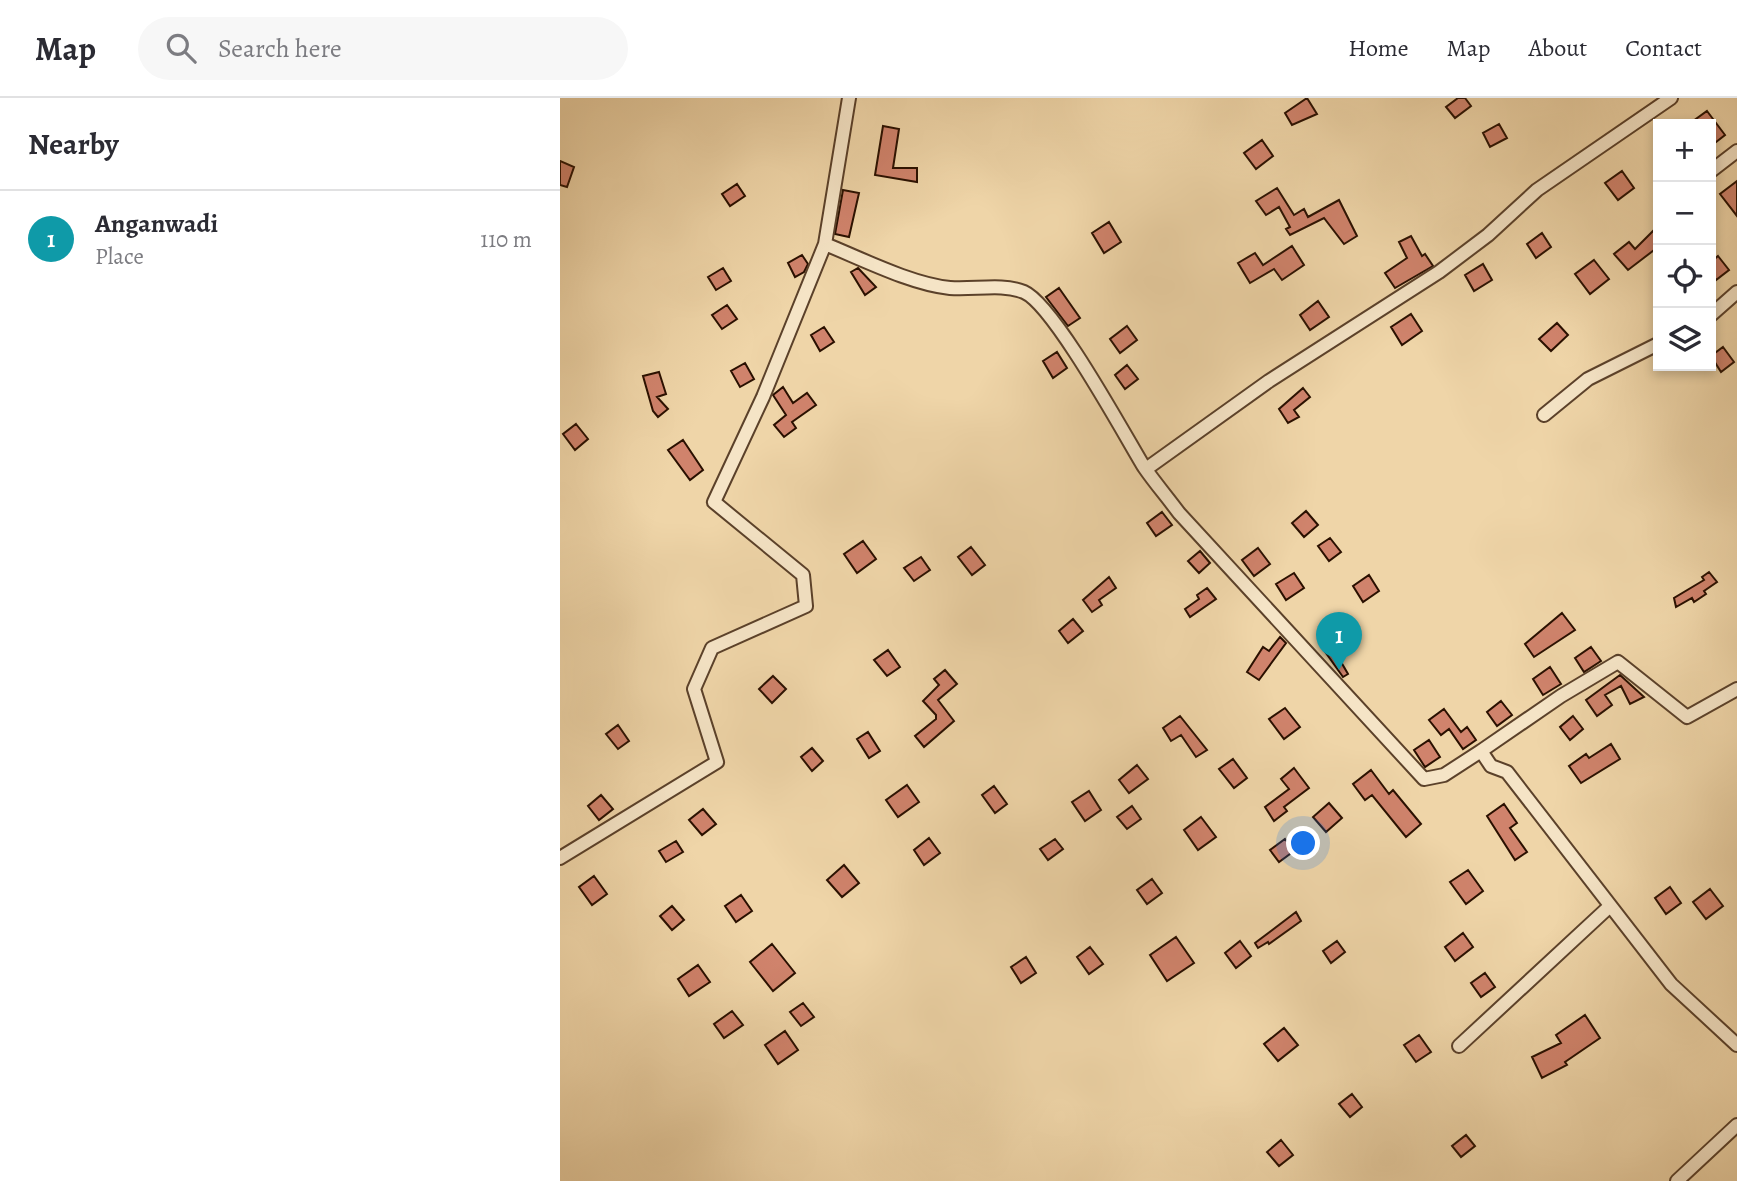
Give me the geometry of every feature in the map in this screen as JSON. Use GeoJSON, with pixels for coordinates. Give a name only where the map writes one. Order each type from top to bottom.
{"type":"FeatureCollection","features":[{"type":"Feature","properties":{"kind":"street"},"geometry":{"type":"LineString","coordinates":[[560,858],[717,762],[694,689],[712,648],[806,606],[803,575],[714,502],[763,397],[825,244],[849,98]]}},
{"type":"Feature","properties":{"kind":"street"},"geometry":{"type":"LineString","coordinates":[[1146,469],[1269,381],[1439,272],[1488,234],[1537,190],[1671,98]]}},
{"type":"Feature","properties":{"kind":"street"},"geometry":{"type":"LineString","coordinates":[[1716,167],[1737,151]]}},
{"type":"Feature","properties":{"kind":"street"},"geometry":{"type":"LineString","coordinates":[[825,244],[896,272],[948,288],[1008,288],[1026,293],[1042,309],[1083,365],[1146,469],[1180,513],[1424,779],[1444,775],[1561,695],[1618,662],[1687,717],[1737,689]]}},
{"type":"Feature","properties":{"kind":"street"},"geometry":{"type":"LineString","coordinates":[[1716,311],[1737,292]]}},
{"type":"Feature","properties":{"kind":"street"},"geometry":{"type":"LineString","coordinates":[[1544,415],[1588,379],[1653,346]]}},
{"type":"Feature","properties":{"kind":"street"},"geometry":{"type":"LineString","coordinates":[[1482,751],[1492,766],[1507,772],[1671,984],[1737,1045]]}},
{"type":"Feature","properties":{"kind":"street"},"geometry":{"type":"LineString","coordinates":[[1459,1046],[1610,906]]}},
{"type":"Feature","properties":{"kind":"street"},"geometry":{"type":"LineString","coordinates":[[1677,1181],[1737,1125]]}},
{"type":"Feature","properties":{"kind":"building"},"geometry":{"type":"Polygon","coordinates":[[[1307,98],[1317,114],[1292,125],[1285,113],[1307,98]]]}},
{"type":"Feature","properties":{"kind":"building"},"geometry":{"type":"Polygon","coordinates":[[[1458,98],[1465,98],[1471,106],[1455,118],[1446,107],[1458,98]]]}},
{"type":"Feature","properties":{"kind":"building"},"geometry":{"type":"Polygon","coordinates":[[[1707,111],[1713,119],[1696,119],[1707,111]]]}},
{"type":"Feature","properties":{"kind":"building"},"geometry":{"type":"Polygon","coordinates":[[[1716,123],[1725,135],[1716,142],[1716,123]]]}},
{"type":"Feature","properties":{"kind":"building"},"geometry":{"type":"Polygon","coordinates":[[[1499,124],[1507,138],[1490,147],[1483,133],[1499,124]]]}},
{"type":"Feature","properties":{"kind":"building"},"geometry":{"type":"Polygon","coordinates":[[[883,126],[899,129],[893,168],[917,168],[917,182],[875,175],[883,126]]]}},
{"type":"Feature","properties":{"kind":"building"},"geometry":{"type":"Polygon","coordinates":[[[1262,140],[1273,156],[1256,169],[1244,153],[1262,140]]]}},
{"type":"Feature","properties":{"kind":"building"},"geometry":{"type":"Polygon","coordinates":[[[560,161],[574,167],[567,187],[560,185],[560,161]]]}},
{"type":"Feature","properties":{"kind":"building"},"geometry":{"type":"Polygon","coordinates":[[[1622,171],[1634,188],[1618,200],[1605,183],[1622,171]]]}},
{"type":"Feature","properties":{"kind":"building"},"geometry":{"type":"Polygon","coordinates":[[[1737,181],[1737,216],[1720,194],[1737,181]]]}},
{"type":"Feature","properties":{"kind":"building"},"geometry":{"type":"Polygon","coordinates":[[[737,184],[745,196],[730,206],[722,194],[737,184]]]}},
{"type":"Feature","properties":{"kind":"building"},"geometry":{"type":"Polygon","coordinates":[[[1277,188],[1294,215],[1304,209],[1308,217],[1339,200],[1357,236],[1344,244],[1324,218],[1290,235],[1286,229],[1290,227],[1279,207],[1266,215],[1256,201],[1277,188]]]}},
{"type":"Feature","properties":{"kind":"building"},"geometry":{"type":"Polygon","coordinates":[[[843,190],[859,193],[849,237],[835,234],[843,190]]]}},
{"type":"Feature","properties":{"kind":"building"},"geometry":{"type":"Polygon","coordinates":[[[1109,222],[1121,242],[1104,253],[1092,233],[1109,222]]]}},
{"type":"Feature","properties":{"kind":"building"},"geometry":{"type":"Polygon","coordinates":[[[1653,231],[1653,251],[1628,270],[1614,254],[1629,242],[1635,249],[1653,231]]]}},
{"type":"Feature","properties":{"kind":"building"},"geometry":{"type":"Polygon","coordinates":[[[1542,233],[1551,247],[1536,258],[1527,244],[1542,233]]]}},
{"type":"Feature","properties":{"kind":"building"},"geometry":{"type":"Polygon","coordinates":[[[1411,236],[1422,256],[1425,254],[1433,266],[1395,288],[1385,273],[1407,258],[1399,242],[1411,236]]]}},
{"type":"Feature","properties":{"kind":"building"},"geometry":{"type":"Polygon","coordinates":[[[1292,246],[1304,265],[1282,280],[1274,269],[1250,283],[1238,263],[1255,253],[1263,265],[1292,246]]]}},
{"type":"Feature","properties":{"kind":"building"},"geometry":{"type":"Polygon","coordinates":[[[802,255],[808,264],[804,272],[795,277],[788,263],[802,255]]]}},
{"type":"Feature","properties":{"kind":"building"},"geometry":{"type":"Polygon","coordinates":[[[1718,256],[1729,270],[1716,280],[1718,256]]]}},
{"type":"Feature","properties":{"kind":"building"},"geometry":{"type":"Polygon","coordinates":[[[1594,260],[1609,279],[1590,294],[1575,274],[1594,260]]]}},
{"type":"Feature","properties":{"kind":"building"},"geometry":{"type":"Polygon","coordinates":[[[1483,264],[1492,280],[1474,291],[1465,275],[1483,264]]]}},
{"type":"Feature","properties":{"kind":"building"},"geometry":{"type":"Polygon","coordinates":[[[723,268],[731,281],[716,290],[708,277],[723,268]]]}},
{"type":"Feature","properties":{"kind":"building"},"geometry":{"type":"Polygon","coordinates":[[[858,268],[876,287],[865,295],[851,272],[858,268]]]}},
{"type":"Feature","properties":{"kind":"building"},"geometry":{"type":"Polygon","coordinates":[[[1059,288],[1080,318],[1068,326],[1046,297],[1059,288]]]}},
{"type":"Feature","properties":{"kind":"building"},"geometry":{"type":"Polygon","coordinates":[[[1318,301],[1329,317],[1310,330],[1300,315],[1318,301]]]}},
{"type":"Feature","properties":{"kind":"building"},"geometry":{"type":"Polygon","coordinates":[[[727,305],[737,319],[722,329],[712,315],[727,305]]]}},
{"type":"Feature","properties":{"kind":"building"},"geometry":{"type":"Polygon","coordinates":[[[1411,314],[1422,331],[1402,345],[1391,327],[1411,314]]]}},
{"type":"Feature","properties":{"kind":"building"},"geometry":{"type":"Polygon","coordinates":[[[1557,323],[1568,335],[1551,351],[1539,339],[1557,323]]]}},
{"type":"Feature","properties":{"kind":"building"},"geometry":{"type":"Polygon","coordinates":[[[1127,326],[1137,340],[1120,353],[1110,339],[1127,326]]]}},
{"type":"Feature","properties":{"kind":"building"},"geometry":{"type":"Polygon","coordinates":[[[824,327],[834,342],[820,351],[811,335],[824,327]]]}},
{"type":"Feature","properties":{"kind":"building"},"geometry":{"type":"Polygon","coordinates":[[[1723,347],[1734,362],[1721,372],[1716,364],[1716,352],[1723,347]]]}},
{"type":"Feature","properties":{"kind":"building"},"geometry":{"type":"Polygon","coordinates":[[[1057,352],[1067,368],[1053,378],[1043,361],[1057,352]]]}},
{"type":"Feature","properties":{"kind":"building"},"geometry":{"type":"Polygon","coordinates":[[[745,363],[754,379],[740,387],[731,371],[745,363]]]}},
{"type":"Feature","properties":{"kind":"building"},"geometry":{"type":"Polygon","coordinates":[[[1127,365],[1138,379],[1125,389],[1115,375],[1127,365]]]}},
{"type":"Feature","properties":{"kind":"building"},"geometry":{"type":"Polygon","coordinates":[[[659,372],[666,394],[657,397],[668,409],[658,417],[653,411],[643,376],[659,372]]]}},
{"type":"Feature","properties":{"kind":"building"},"geometry":{"type":"Polygon","coordinates":[[[783,387],[793,403],[807,393],[816,405],[792,422],[796,428],[784,437],[774,425],[786,415],[773,395],[783,387]]]}},
{"type":"Feature","properties":{"kind":"building"},"geometry":{"type":"Polygon","coordinates":[[[1303,388],[1310,397],[1294,410],[1299,417],[1288,423],[1279,409],[1303,388]]]}},
{"type":"Feature","properties":{"kind":"building"},"geometry":{"type":"Polygon","coordinates":[[[576,424],[588,439],[575,450],[563,434],[576,424]]]}},
{"type":"Feature","properties":{"kind":"building"},"geometry":{"type":"Polygon","coordinates":[[[683,440],[703,470],[690,480],[668,450],[683,440]]]}},
{"type":"Feature","properties":{"kind":"building"},"geometry":{"type":"Polygon","coordinates":[[[1306,511],[1318,525],[1304,537],[1292,523],[1306,511]]]}},
{"type":"Feature","properties":{"kind":"building"},"geometry":{"type":"Polygon","coordinates":[[[1162,512],[1172,525],[1156,536],[1147,523],[1162,512]]]}},
{"type":"Feature","properties":{"kind":"building"},"geometry":{"type":"Polygon","coordinates":[[[1330,538],[1341,552],[1329,561],[1318,546],[1330,538]]]}},
{"type":"Feature","properties":{"kind":"building"},"geometry":{"type":"Polygon","coordinates":[[[863,541],[876,559],[857,573],[844,554],[863,541]]]}},
{"type":"Feature","properties":{"kind":"building"},"geometry":{"type":"Polygon","coordinates":[[[971,547],[985,565],[972,575],[958,557],[971,547]]]}},
{"type":"Feature","properties":{"kind":"building"},"geometry":{"type":"Polygon","coordinates":[[[1258,548],[1270,564],[1254,576],[1242,560],[1258,548]]]}},
{"type":"Feature","properties":{"kind":"building"},"geometry":{"type":"Polygon","coordinates":[[[1200,551],[1210,563],[1199,573],[1188,561],[1200,551]]]}},
{"type":"Feature","properties":{"kind":"building"},"geometry":{"type":"Polygon","coordinates":[[[921,557],[930,570],[914,581],[904,568],[921,557]]]}},
{"type":"Feature","properties":{"kind":"building"},"geometry":{"type":"Polygon","coordinates":[[[1709,572],[1717,582],[1704,591],[1706,594],[1694,602],[1692,598],[1676,607],[1674,598],[1704,580],[1702,577],[1709,572]]]}},
{"type":"Feature","properties":{"kind":"building"},"geometry":{"type":"Polygon","coordinates":[[[1294,573],[1304,588],[1286,600],[1276,584],[1294,573]]]}},
{"type":"Feature","properties":{"kind":"building"},"geometry":{"type":"Polygon","coordinates":[[[1369,575],[1379,591],[1363,602],[1353,586],[1369,575]]]}},
{"type":"Feature","properties":{"kind":"building"},"geometry":{"type":"Polygon","coordinates":[[[1109,577],[1116,588],[1099,600],[1102,605],[1092,612],[1083,600],[1109,577]]]}},
{"type":"Feature","properties":{"kind":"building"},"geometry":{"type":"Polygon","coordinates":[[[1207,588],[1216,599],[1190,617],[1185,609],[1199,599],[1197,595],[1207,588]]]}},
{"type":"Feature","properties":{"kind":"building"},"geometry":{"type":"Polygon","coordinates":[[[1562,613],[1575,630],[1534,657],[1525,644],[1562,613]]]}},
{"type":"Feature","properties":{"kind":"building"},"geometry":{"type":"Polygon","coordinates":[[[1073,619],[1083,631],[1068,643],[1059,631],[1073,619]]]}},
{"type":"Feature","properties":{"kind":"building"},"geometry":{"type":"Polygon","coordinates":[[[1339,632],[1350,646],[1337,655],[1348,674],[1343,677],[1321,646],[1339,632]]]}},
{"type":"Feature","properties":{"kind":"building"},"geometry":{"type":"Polygon","coordinates":[[[1280,637],[1286,643],[1259,680],[1247,672],[1263,647],[1269,651],[1280,637]]]}},
{"type":"Feature","properties":{"kind":"building"},"geometry":{"type":"Polygon","coordinates":[[[1591,647],[1601,661],[1584,672],[1575,658],[1591,647]]]}},
{"type":"Feature","properties":{"kind":"building"},"geometry":{"type":"Polygon","coordinates":[[[888,650],[900,667],[887,676],[874,660],[888,650]]]}},
{"type":"Feature","properties":{"kind":"building"},"geometry":{"type":"Polygon","coordinates":[[[1550,667],[1561,684],[1543,695],[1533,679],[1550,667]]]}},
{"type":"Feature","properties":{"kind":"building"},"geometry":{"type":"Polygon","coordinates":[[[945,670],[957,684],[938,700],[954,721],[924,747],[915,736],[936,719],[936,715],[923,701],[939,685],[934,679],[945,670]]]}},
{"type":"Feature","properties":{"kind":"building"},"geometry":{"type":"Polygon","coordinates":[[[1620,675],[1644,697],[1630,704],[1621,686],[1605,695],[1612,705],[1597,716],[1586,700],[1620,675]]]}},
{"type":"Feature","properties":{"kind":"building"},"geometry":{"type":"Polygon","coordinates":[[[773,676],[786,689],[772,703],[759,689],[773,676]]]}},
{"type":"Feature","properties":{"kind":"building"},"geometry":{"type":"Polygon","coordinates":[[[1501,701],[1512,715],[1497,726],[1487,712],[1501,701]]]}},
{"type":"Feature","properties":{"kind":"building"},"geometry":{"type":"Polygon","coordinates":[[[1285,708],[1300,727],[1284,739],[1269,719],[1285,708]]]}},
{"type":"Feature","properties":{"kind":"building"},"geometry":{"type":"Polygon","coordinates":[[[1444,709],[1461,732],[1467,727],[1476,740],[1463,749],[1449,729],[1441,735],[1429,720],[1444,709]]]}},
{"type":"Feature","properties":{"kind":"building"},"geometry":{"type":"Polygon","coordinates":[[[1180,716],[1207,750],[1196,757],[1181,735],[1171,741],[1163,728],[1180,716]]]}},
{"type":"Feature","properties":{"kind":"building"},"geometry":{"type":"Polygon","coordinates":[[[1573,716],[1583,729],[1570,740],[1560,727],[1573,716]]]}},
{"type":"Feature","properties":{"kind":"building"},"geometry":{"type":"Polygon","coordinates":[[[618,725],[629,741],[618,749],[606,734],[618,725]]]}},
{"type":"Feature","properties":{"kind":"building"},"geometry":{"type":"Polygon","coordinates":[[[868,732],[880,751],[869,758],[857,739],[868,732]]]}},
{"type":"Feature","properties":{"kind":"building"},"geometry":{"type":"Polygon","coordinates":[[[1429,740],[1440,757],[1425,767],[1414,750],[1429,740]]]}},
{"type":"Feature","properties":{"kind":"building"},"geometry":{"type":"Polygon","coordinates":[[[1611,744],[1620,759],[1581,783],[1569,766],[1586,754],[1589,758],[1611,744]]]}},
{"type":"Feature","properties":{"kind":"building"},"geometry":{"type":"Polygon","coordinates":[[[812,748],[823,761],[812,771],[801,757],[812,748]]]}},
{"type":"Feature","properties":{"kind":"building"},"geometry":{"type":"Polygon","coordinates":[[[1233,759],[1247,778],[1234,788],[1219,769],[1233,759]]]}},
{"type":"Feature","properties":{"kind":"building"},"geometry":{"type":"Polygon","coordinates":[[[1137,765],[1148,779],[1129,793],[1119,780],[1137,765]]]}},
{"type":"Feature","properties":{"kind":"building"},"geometry":{"type":"Polygon","coordinates":[[[1294,768],[1309,788],[1284,807],[1287,811],[1274,821],[1265,807],[1289,789],[1281,779],[1294,768]]]}},
{"type":"Feature","properties":{"kind":"building"},"geometry":{"type":"Polygon","coordinates":[[[1371,770],[1389,794],[1393,790],[1421,824],[1406,837],[1372,795],[1365,800],[1353,784],[1371,770]]]}},
{"type":"Feature","properties":{"kind":"building"},"geometry":{"type":"Polygon","coordinates":[[[907,785],[919,802],[898,817],[886,800],[907,785]]]}},
{"type":"Feature","properties":{"kind":"building"},"geometry":{"type":"Polygon","coordinates":[[[994,786],[1007,804],[995,813],[982,795],[994,786]]]}},
{"type":"Feature","properties":{"kind":"building"},"geometry":{"type":"Polygon","coordinates":[[[1089,791],[1101,810],[1085,821],[1072,802],[1089,791]]]}},
{"type":"Feature","properties":{"kind":"building"},"geometry":{"type":"Polygon","coordinates":[[[601,795],[613,809],[599,820],[588,806],[601,795]]]}},
{"type":"Feature","properties":{"kind":"building"},"geometry":{"type":"Polygon","coordinates":[[[1329,803],[1342,818],[1326,832],[1313,817],[1329,803]]]}},
{"type":"Feature","properties":{"kind":"building"},"geometry":{"type":"Polygon","coordinates":[[[1504,804],[1517,823],[1510,828],[1527,852],[1515,860],[1487,816],[1504,804]]]}},
{"type":"Feature","properties":{"kind":"building"},"geometry":{"type":"Polygon","coordinates":[[[1132,806],[1141,819],[1127,829],[1117,817],[1132,806]]]}},
{"type":"Feature","properties":{"kind":"building"},"geometry":{"type":"Polygon","coordinates":[[[703,809],[716,824],[702,835],[689,820],[703,809]]]}},
{"type":"Feature","properties":{"kind":"building"},"geometry":{"type":"Polygon","coordinates":[[[1201,817],[1216,837],[1198,850],[1184,830],[1201,817]]]}},
{"type":"Feature","properties":{"kind":"building"},"geometry":{"type":"Polygon","coordinates":[[[929,838],[940,853],[924,865],[914,850],[929,838]]]}},
{"type":"Feature","properties":{"kind":"building"},"geometry":{"type":"Polygon","coordinates":[[[1055,839],[1063,849],[1048,860],[1040,849],[1055,839]]]}},
{"type":"Feature","properties":{"kind":"building"},"geometry":{"type":"Polygon","coordinates":[[[1285,839],[1294,851],[1279,862],[1270,850],[1285,839]]]}},
{"type":"Feature","properties":{"kind":"building"},"geometry":{"type":"Polygon","coordinates":[[[676,841],[683,852],[666,862],[659,851],[676,841]]]}},
{"type":"Feature","properties":{"kind":"building"},"geometry":{"type":"Polygon","coordinates":[[[844,865],[859,883],[842,897],[827,880],[844,865]]]}},
{"type":"Feature","properties":{"kind":"building"},"geometry":{"type":"Polygon","coordinates":[[[1468,870],[1483,891],[1466,904],[1450,882],[1468,870]]]}},
{"type":"Feature","properties":{"kind":"building"},"geometry":{"type":"Polygon","coordinates":[[[594,876],[607,894],[592,905],[579,887],[594,876]]]}},
{"type":"Feature","properties":{"kind":"building"},"geometry":{"type":"Polygon","coordinates":[[[1152,879],[1162,893],[1147,904],[1137,890],[1152,879]]]}},
{"type":"Feature","properties":{"kind":"building"},"geometry":{"type":"Polygon","coordinates":[[[1670,887],[1681,903],[1666,914],[1655,898],[1670,887]]]}},
{"type":"Feature","properties":{"kind":"building"},"geometry":{"type":"Polygon","coordinates":[[[1710,889],[1723,906],[1706,919],[1693,902],[1710,889]]]}},
{"type":"Feature","properties":{"kind":"building"},"geometry":{"type":"Polygon","coordinates":[[[741,895],[752,911],[736,922],[725,906],[741,895]]]}},
{"type":"Feature","properties":{"kind":"building"},"geometry":{"type":"Polygon","coordinates":[[[672,906],[684,920],[672,930],[660,916],[672,906]]]}},
{"type":"Feature","properties":{"kind":"building"},"geometry":{"type":"Polygon","coordinates":[[[1296,912],[1301,921],[1269,944],[1268,942],[1258,948],[1255,943],[1296,912]]]}},
{"type":"Feature","properties":{"kind":"building"},"geometry":{"type":"Polygon","coordinates":[[[1463,933],[1473,947],[1455,961],[1445,947],[1463,933]]]}},
{"type":"Feature","properties":{"kind":"building"},"geometry":{"type":"Polygon","coordinates":[[[1176,937],[1194,963],[1167,981],[1150,955],[1176,937]]]}},
{"type":"Feature","properties":{"kind":"building"},"geometry":{"type":"Polygon","coordinates":[[[1240,941],[1251,956],[1236,968],[1225,953],[1240,941]]]}},
{"type":"Feature","properties":{"kind":"building"},"geometry":{"type":"Polygon","coordinates":[[[1337,941],[1345,952],[1331,963],[1323,951],[1337,941]]]}},
{"type":"Feature","properties":{"kind":"building"},"geometry":{"type":"Polygon","coordinates":[[[772,944],[795,973],[773,991],[750,962],[772,944]]]}},
{"type":"Feature","properties":{"kind":"building"},"geometry":{"type":"Polygon","coordinates":[[[1090,947],[1103,964],[1089,974],[1077,957],[1090,947]]]}},
{"type":"Feature","properties":{"kind":"building"},"geometry":{"type":"Polygon","coordinates":[[[1026,957],[1036,973],[1021,983],[1011,967],[1026,957]]]}},
{"type":"Feature","properties":{"kind":"building"},"geometry":{"type":"Polygon","coordinates":[[[698,965],[710,982],[689,996],[678,979],[698,965]]]}},
{"type":"Feature","properties":{"kind":"building"},"geometry":{"type":"Polygon","coordinates":[[[1485,973],[1495,987],[1481,997],[1471,983],[1485,973]]]}},
{"type":"Feature","properties":{"kind":"building"},"geometry":{"type":"Polygon","coordinates":[[[803,1003],[814,1017],[801,1026],[790,1012],[803,1003]]]}},
{"type":"Feature","properties":{"kind":"building"},"geometry":{"type":"Polygon","coordinates":[[[732,1011],[743,1025],[724,1038],[714,1024],[732,1011]]]}},
{"type":"Feature","properties":{"kind":"building"},"geometry":{"type":"Polygon","coordinates":[[[1585,1015],[1600,1038],[1565,1062],[1567,1065],[1542,1078],[1532,1057],[1561,1043],[1556,1035],[1585,1015]]]}},
{"type":"Feature","properties":{"kind":"building"},"geometry":{"type":"Polygon","coordinates":[[[1284,1028],[1298,1045],[1278,1061],[1264,1044],[1284,1028]]]}},
{"type":"Feature","properties":{"kind":"building"},"geometry":{"type":"Polygon","coordinates":[[[785,1031],[798,1050],[778,1064],[765,1045],[785,1031]]]}},
{"type":"Feature","properties":{"kind":"building"},"geometry":{"type":"Polygon","coordinates":[[[1419,1035],[1431,1052],[1416,1062],[1404,1045],[1419,1035]]]}},
{"type":"Feature","properties":{"kind":"building"},"geometry":{"type":"Polygon","coordinates":[[[1352,1094],[1362,1107],[1350,1117],[1339,1104],[1352,1094]]]}},
{"type":"Feature","properties":{"kind":"building"},"geometry":{"type":"Polygon","coordinates":[[[1466,1135],[1475,1146],[1461,1157],[1452,1146],[1466,1135]]]}},
{"type":"Feature","properties":{"kind":"building"},"geometry":{"type":"Polygon","coordinates":[[[1281,1140],[1293,1155],[1279,1166],[1267,1152],[1281,1140]]]}},
{"type":"Feature","properties":{"kind":"place","name":"Anganwadi"},"geometry":{"type":"Point","coordinates":[1339,670]}}]}
